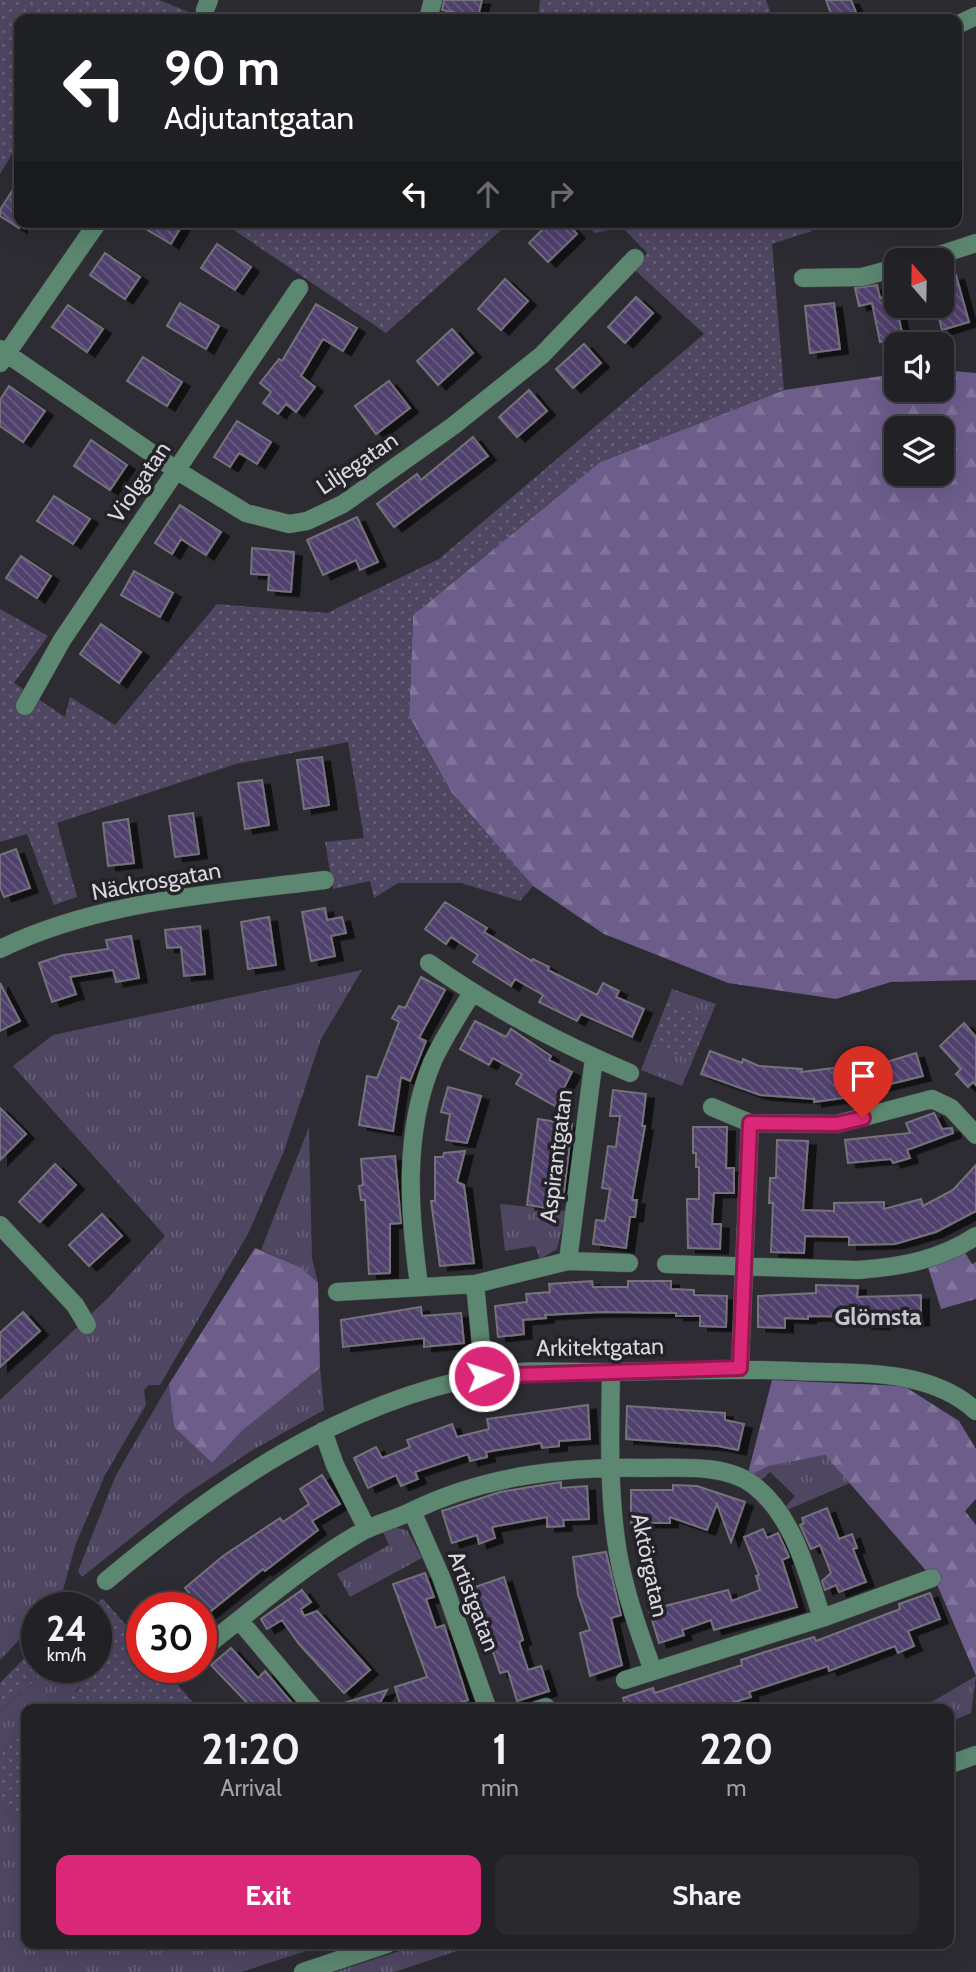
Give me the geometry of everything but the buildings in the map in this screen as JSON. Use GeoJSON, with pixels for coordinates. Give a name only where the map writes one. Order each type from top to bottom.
{"type":"FeatureCollection","features":[{"type":"Feature","properties":{"kind":"street"},"geometry":{"type":"LineString","coordinates":[[2,355],[94,228]]}},
{"type":"Feature","properties":{"kind":"street"},"geometry":{"type":"LineString","coordinates":[[954,250],[976,243]]}},
{"type":"Feature","properties":{"kind":"street","name":"Liljegatan"},"geometry":{"type":"LineString","coordinates":[[2,355],[246,513],[268,522],[289,524],[326,513],[453,426],[542,355],[635,258]]}},
{"type":"Feature","properties":{"kind":"street"},"geometry":{"type":"LineString","coordinates":[[803,278],[862,277],[884,271]]}},
{"type":"Feature","properties":{"kind":"street","name":"Violgatan"},"geometry":{"type":"LineString","coordinates":[[25,706],[62,640],[299,288]]}},
{"type":"Feature","properties":{"kind":"street","name":"Näckrosgatan"},"geometry":{"type":"LineString","coordinates":[[0,949],[69,922],[134,906],[325,880]]}},
{"type":"Feature","properties":{"kind":"street"},"geometry":{"type":"LineString","coordinates":[[429,963],[472,993],[551,1038],[630,1073]]}},
{"type":"Feature","properties":{"kind":"street"},"geometry":{"type":"LineString","coordinates":[[419,1285],[414,1246],[413,1136],[420,1100],[432,1063],[472,993]]}},
{"type":"Feature","properties":{"kind":"street","name":"Aspirantgatan"},"geometry":{"type":"LineString","coordinates":[[568,1261],[594,1058]]}},
{"type":"Feature","properties":{"kind":"street"},"geometry":{"type":"LineString","coordinates":[[712,1107],[750,1123],[837,1124],[932,1099],[951,1108],[976,1135]]}},
{"type":"Feature","properties":{"kind":"street"},"geometry":{"type":"LineString","coordinates":[[740,1368],[745,1266],[744,1202],[750,1123]]}},
{"type":"Feature","properties":{"kind":"street"},"geometry":{"type":"LineString","coordinates":[[0,1225],[75,1306],[88,1325]]}},
{"type":"Feature","properties":{"kind":"street"},"geometry":{"type":"LineString","coordinates":[[666,1264],[859,1270],[888,1268],[940,1256],[976,1236]]}},
{"type":"Feature","properties":{"kind":"street"},"geometry":{"type":"LineString","coordinates":[[337,1292],[419,1285],[475,1284],[568,1261],[629,1263]]}},
{"type":"Feature","properties":{"kind":"street"},"geometry":{"type":"LineString","coordinates":[[475,1284],[484,1376]]}},
{"type":"Feature","properties":{"kind":"street","name":"Arkitektgatan"},"geometry":{"type":"LineString","coordinates":[[106,1581],[177,1522],[243,1476],[323,1431],[371,1408],[484,1376],[740,1368],[905,1377],[950,1392],[976,1411]]}},
{"type":"Feature","properties":{"kind":"street","name":"Aktörgatan"},"geometry":{"type":"LineString","coordinates":[[611,1372],[609,1467],[618,1553],[634,1619],[653,1671]]}},
{"type":"Feature","properties":{"kind":"street"},"geometry":{"type":"LineString","coordinates":[[323,1431],[335,1465],[367,1529]]}},
{"type":"Feature","properties":{"kind":"street"},"geometry":{"type":"LineString","coordinates":[[217,1637],[293,1578],[367,1529],[412,1511],[430,1500],[506,1478],[609,1467],[697,1469],[730,1475],[751,1483],[779,1514],[790,1531],[822,1618]]}},
{"type":"Feature","properties":{"kind":"street","name":"Artistgatan"},"geometry":{"type":"LineString","coordinates":[[412,1511],[451,1603],[486,1704]]}},
{"type":"Feature","properties":{"kind":"street"},"geometry":{"type":"LineString","coordinates":[[625,1680],[822,1618],[932,1578]]}},
{"type":"Feature","properties":{"kind":"street"},"geometry":{"type":"LineString","coordinates":[[239,1620],[310,1704]]}},
{"type":"Feature","properties":{"kind":"street"},"geometry":{"type":"LineString","coordinates":[[954,1763],[976,1755]]}},
{"type":"Feature","properties":{"kind":"street"},"geometry":{"type":"LineString","coordinates":[[303,1972],[372,1949]]}},
{"type":"Feature","properties":{"kind":"green space"},"geometry":{"type":"Polygon","coordinates":[[[0,0],[159,0],[194,14],[14,14],[14,150],[0,174],[0,0]]]}},
{"type":"Feature","properties":{"kind":"green space"},"geometry":{"type":"Polygon","coordinates":[[[540,0],[766,0],[771,14],[539,14],[540,0]]]}},
{"type":"Feature","properties":{"kind":"green space"},"geometry":{"type":"Polygon","coordinates":[[[231,228],[503,228],[386,333],[231,228]]]}},
{"type":"Feature","properties":{"kind":"green space"},"geometry":{"type":"Polygon","coordinates":[[[590,228],[618,228],[595,233],[590,228]]]}},
{"type":"Feature","properties":{"kind":"green space"},"geometry":{"type":"Polygon","coordinates":[[[623,228],[811,228],[812,231],[772,244],[784,390],[600,462],[413,615],[409,716],[451,792],[533,886],[520,901],[461,883],[398,883],[374,898],[370,881],[333,889],[325,842],[364,838],[348,742],[236,764],[57,823],[77,897],[54,905],[27,834],[0,842],[0,609],[48,636],[14,683],[65,717],[70,697],[115,725],[217,604],[327,613],[439,559],[704,334],[635,270],[647,253],[623,228]]]}},
{"type":"Feature","properties":{"kind":"green space"},"geometry":{"type":"Polygon","coordinates":[[[954,371],[976,373],[976,980],[891,982],[836,999],[728,983],[604,934],[533,886],[451,792],[409,716],[413,615],[600,462],[784,390],[884,376],[884,402],[954,402],[954,371]]]}},
{"type":"Feature","properties":{"kind":"green space"},"geometry":{"type":"Polygon","coordinates":[[[362,970],[321,1039],[284,1151],[249,1232],[160,1385],[149,1385],[144,1390],[146,1405],[105,1475],[75,1546],[63,1590],[21,1592],[21,1638],[0,1660],[0,1400],[109,1297],[165,1236],[13,1066],[53,1035],[362,970]]]}},
{"type":"Feature","properties":{"kind":"green space"},"geometry":{"type":"Polygon","coordinates":[[[672,989],[716,1004],[682,1086],[641,1070],[672,989]]]}},
{"type":"Feature","properties":{"kind":"green space"},"geometry":{"type":"Polygon","coordinates":[[[667,1003],[707,1018],[690,1060],[651,1045],[667,1003]]]}},
{"type":"Feature","properties":{"kind":"green space"},"geometry":{"type":"Polygon","coordinates":[[[309,1127],[312,1258],[318,1283],[302,1268],[261,1250],[309,1127]]]}},
{"type":"Feature","properties":{"kind":"green space"},"geometry":{"type":"Polygon","coordinates":[[[500,1204],[566,1211],[557,1249],[540,1259],[535,1246],[505,1251],[500,1204]]]}},
{"type":"Feature","properties":{"kind":"green space"},"geometry":{"type":"Polygon","coordinates":[[[255,1248],[302,1268],[318,1283],[320,1368],[243,1430],[212,1463],[174,1427],[169,1384],[255,1248]]]}},
{"type":"Feature","properties":{"kind":"green space"},"geometry":{"type":"Polygon","coordinates":[[[964,1251],[972,1264],[976,1262],[976,1299],[941,1309],[928,1267],[964,1251]]]}},
{"type":"Feature","properties":{"kind":"green space"},"geometry":{"type":"Polygon","coordinates":[[[320,1368],[324,1410],[251,1451],[185,1495],[82,1577],[78,1571],[116,1475],[169,1384],[174,1427],[212,1463],[243,1430],[320,1368]]]}},
{"type":"Feature","properties":{"kind":"green space"},"geometry":{"type":"Polygon","coordinates":[[[772,1380],[904,1386],[959,1421],[976,1449],[976,1499],[965,1511],[976,1525],[976,1676],[936,1582],[825,1455],[769,1466],[747,1477],[772,1380]]]}},
{"type":"Feature","properties":{"kind":"green space"},"geometry":{"type":"Polygon","coordinates":[[[825,1455],[850,1483],[787,1510],[786,1506],[795,1496],[770,1472],[760,1481],[747,1477],[769,1466],[825,1455]]]}},
{"type":"Feature","properties":{"kind":"green space"},"geometry":{"type":"Polygon","coordinates":[[[393,1527],[407,1530],[422,1558],[350,1597],[337,1574],[389,1545],[383,1532],[393,1527]]]}},
{"type":"Feature","properties":{"kind":"green space"},"geometry":{"type":"Polygon","coordinates":[[[112,1609],[126,1625],[126,1683],[176,1683],[195,1704],[60,1704],[78,1690],[81,1683],[112,1683],[112,1609]]]}},
{"type":"Feature","properties":{"kind":"green space"},"geometry":{"type":"Polygon","coordinates":[[[21,1661],[21,1683],[33,1683],[0,1711],[0,1683],[21,1661]]]}},
{"type":"Feature","properties":{"kind":"green space"},"geometry":{"type":"Polygon","coordinates":[[[976,1676],[971,1713],[954,1720],[954,1704],[928,1704],[976,1676]]]}},
{"type":"Feature","properties":{"kind":"green space"},"geometry":{"type":"Polygon","coordinates":[[[33,1683],[81,1683],[74,1694],[61,1704],[21,1704],[21,1736],[0,1755],[0,1711],[33,1683]]]}},
{"type":"Feature","properties":{"kind":"green space"},"geometry":{"type":"Polygon","coordinates":[[[21,1736],[21,1824],[0,1802],[0,1755],[21,1736]]]}},
{"type":"Feature","properties":{"kind":"green space"},"geometry":{"type":"Polygon","coordinates":[[[0,1802],[21,1824],[21,1949],[312,1949],[241,1972],[0,1972],[0,1802]]]}},
{"type":"Feature","properties":{"kind":"green space"},"geometry":{"type":"Polygon","coordinates":[[[406,1949],[462,1949],[395,1972],[335,1972],[406,1949]]]}},
{"type":"Feature","properties":{"kind":"district","name":"Glömsta"},"geometry":{"type":"Point","coordinates":[878,1316]}},
{"type":"Feature","properties":{"kind":"route"},"geometry":{"type":"LineString","coordinates":[[484,1376],[740,1368],[745,1266],[744,1202],[750,1123],[837,1124],[863,1118]]}}]}
